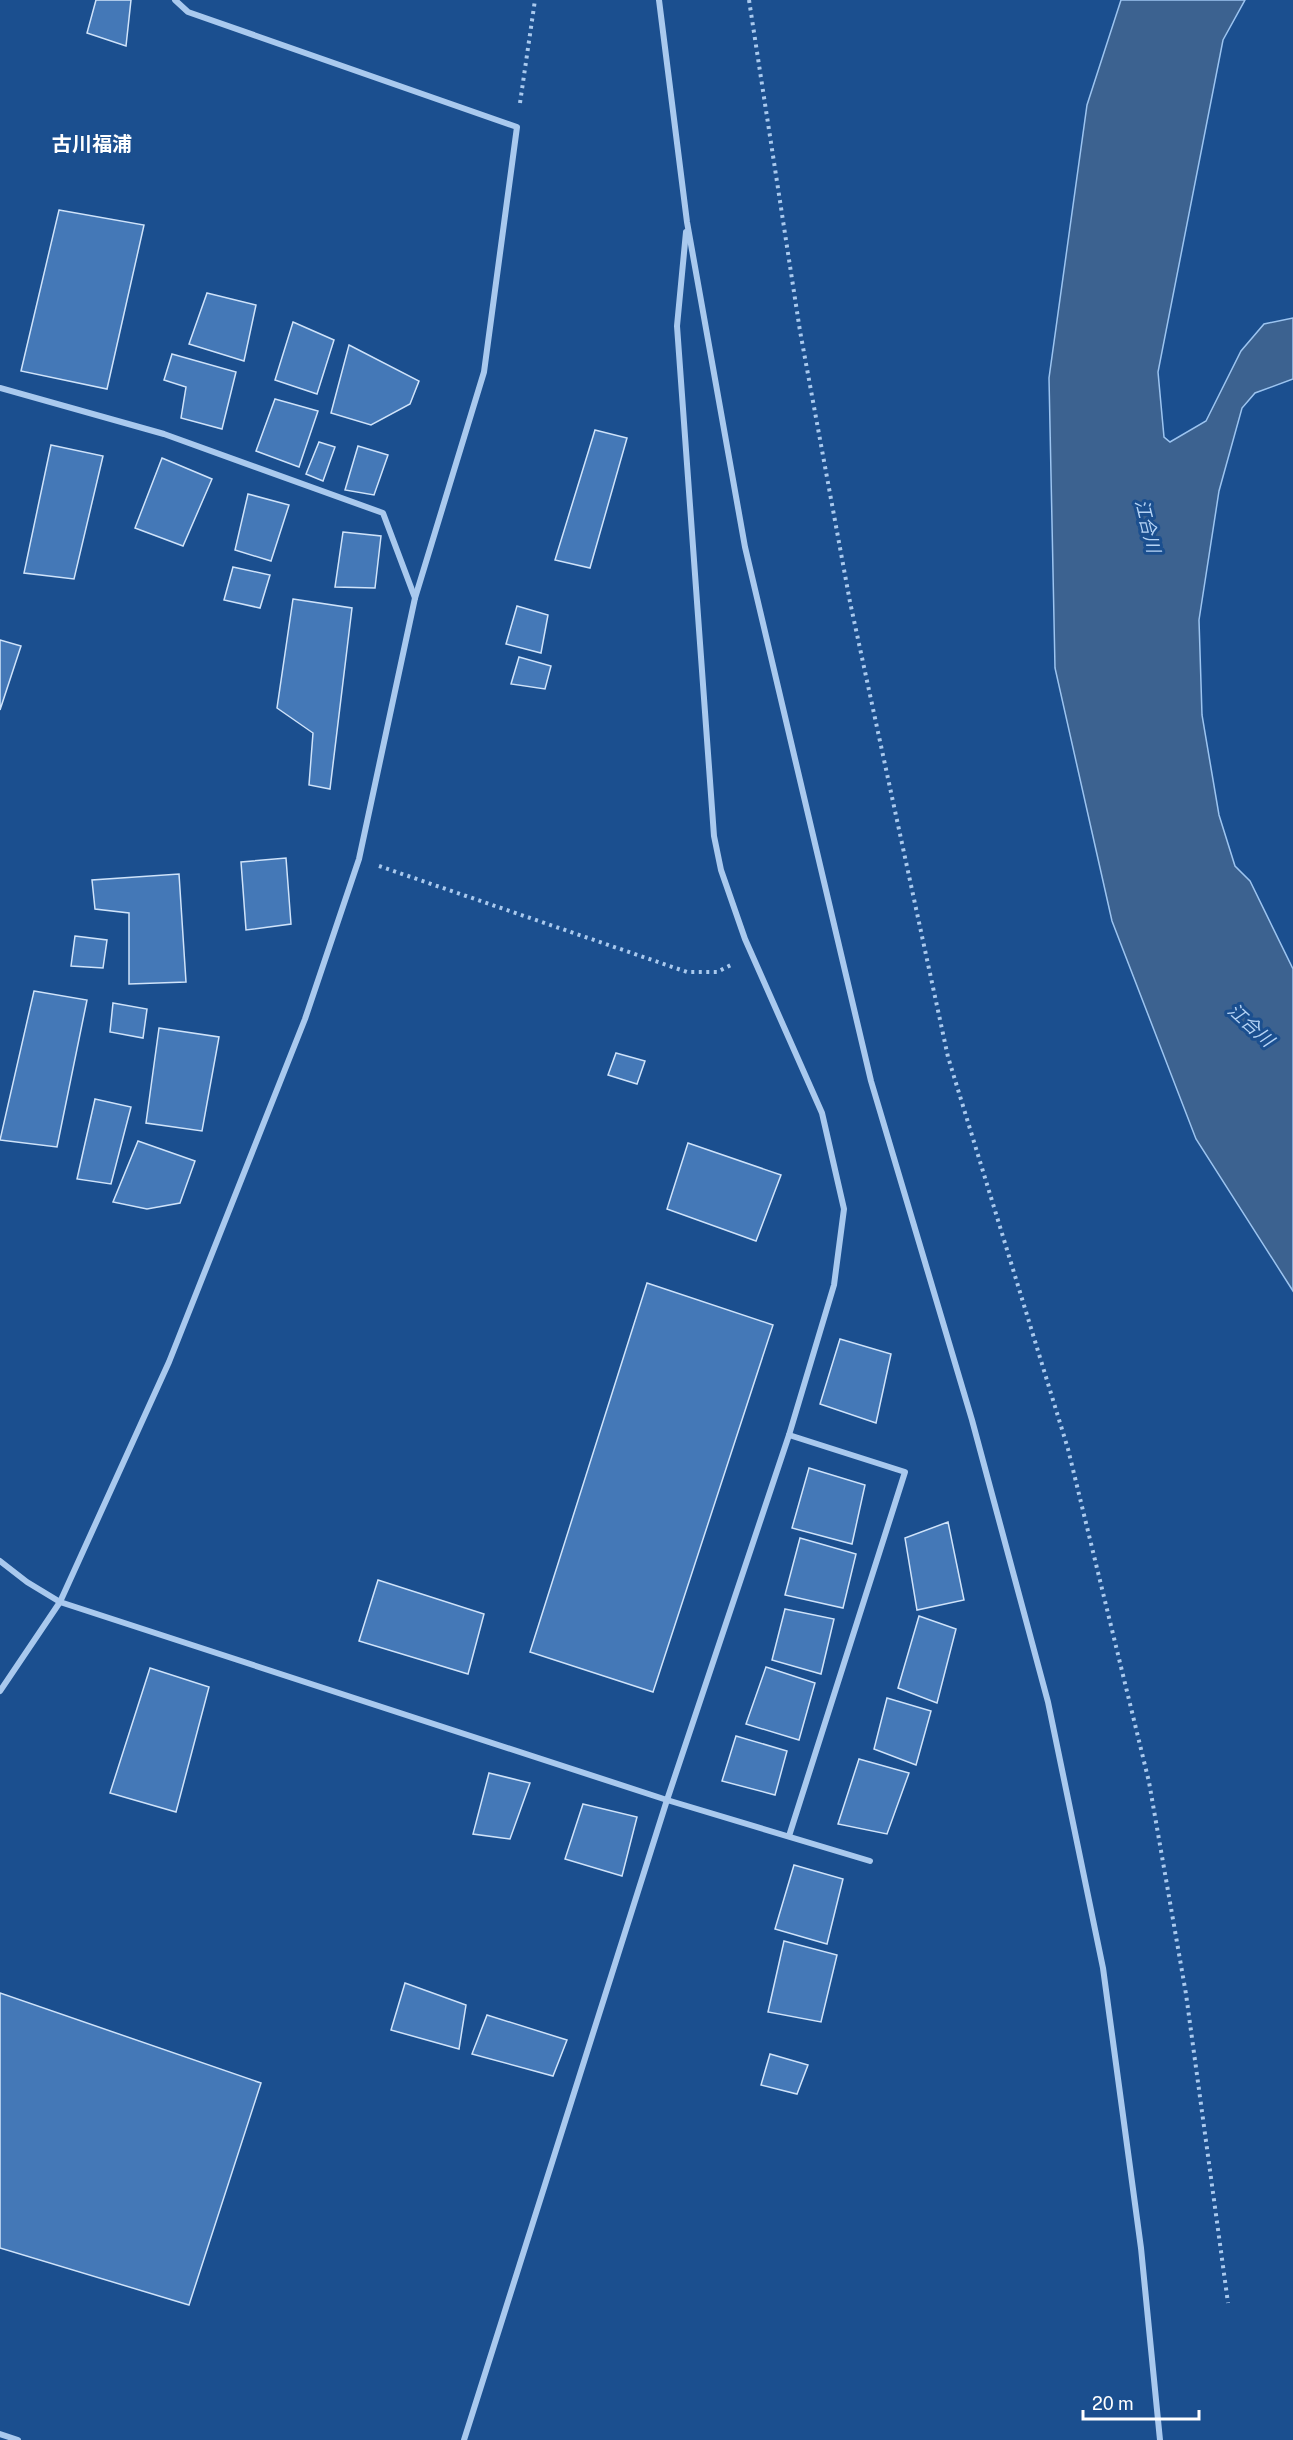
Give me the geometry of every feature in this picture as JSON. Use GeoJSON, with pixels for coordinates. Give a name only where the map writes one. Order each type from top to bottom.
{"type":"FeatureCollection","features":[{"type":"Feature","properties":{"kind":"street"},"geometry":{"type":"LineString","coordinates":[[0,1691],[60,1602],[169,1362],[305,1019],[359,860],[415,598],[484,372],[517,127],[188,12],[175,0]]}},
{"type":"Feature","properties":{"kind":"street"},"geometry":{"type":"LineString","coordinates":[[659,0],[687,222],[745,547],[871,1081],[972,1420],[1048,1702],[1103,1968],[1141,2248],[1160,2440]]}},
{"type":"Feature","properties":{"kind":"street"},"geometry":{"type":"LineString","coordinates":[[464,2440],[667,1800],[789,1434],[834,1285],[844,1209],[822,1113],[745,939],[721,870],[714,836],[677,326],[687,222]]}},
{"type":"Feature","properties":{"kind":"street"},"geometry":{"type":"LineString","coordinates":[[0,388],[164,434],[384,513],[415,598]]}},
{"type":"Feature","properties":{"kind":"street"},"geometry":{"type":"LineString","coordinates":[[789,1434],[905,1472],[789,1836]]}},
{"type":"Feature","properties":{"kind":"street"},"geometry":{"type":"LineString","coordinates":[[0,1561],[27,1582],[60,1602],[667,1800],[870,1861]]}},
{"type":"Feature","properties":{"kind":"street"},"geometry":{"type":"LineString","coordinates":[[0,2434],[18,2440]]}},
{"type":"Feature","properties":{"kind":"path"},"geometry":{"type":"LineString","coordinates":[[517,127],[535,0]]}},
{"type":"Feature","properties":{"kind":"path"},"geometry":{"type":"LineString","coordinates":[[749,0],[800,331],[845,578],[948,1057],[1068,1449],[1149,1782],[1185,1994],[1228,2303]]}},
{"type":"Feature","properties":{"kind":"path"},"geometry":{"type":"LineString","coordinates":[[359,860],[687,972],[717,972],[733,964],[745,939]]}},
{"type":"Feature","properties":{"kind":"water","name":"江合川"},"geometry":{"type":"Polygon","coordinates":[[[1121,0],[1245,0],[1223,40],[1158,372],[1164,437],[1170,442],[1206,421],[1241,351],[1264,324],[1293,318],[1293,379],[1255,393],[1242,408],[1219,491],[1199,620],[1202,715],[1219,815],[1235,866],[1250,881],[1293,969],[1293,1291],[1196,1139],[1112,921],[1055,668],[1049,378],[1087,105],[1121,0]]]}},
{"type":"Feature","properties":{"kind":"building"},"geometry":{"type":"Polygon","coordinates":[[[96,0],[131,0],[126,46],[87,33],[96,0]]]}},
{"type":"Feature","properties":{"kind":"building"},"geometry":{"type":"Polygon","coordinates":[[[59,210],[144,225],[107,389],[21,371],[59,210]]]}},
{"type":"Feature","properties":{"kind":"building"},"geometry":{"type":"Polygon","coordinates":[[[207,293],[256,305],[244,361],[189,344],[207,293]]]}},
{"type":"Feature","properties":{"kind":"building"},"geometry":{"type":"Polygon","coordinates":[[[293,322],[334,340],[317,394],[275,380],[293,322]]]}},
{"type":"Feature","properties":{"kind":"building"},"geometry":{"type":"Polygon","coordinates":[[[349,345],[419,381],[410,404],[371,425],[331,413],[349,345]]]}},
{"type":"Feature","properties":{"kind":"building"},"geometry":{"type":"Polygon","coordinates":[[[172,354],[236,372],[222,429],[181,418],[186,387],[164,380],[172,354]]]}},
{"type":"Feature","properties":{"kind":"building"},"geometry":{"type":"Polygon","coordinates":[[[275,399],[318,411],[299,467],[256,451],[275,399]]]}},
{"type":"Feature","properties":{"kind":"building"},"geometry":{"type":"Polygon","coordinates":[[[595,430],[627,438],[590,568],[555,560],[595,430]]]}},
{"type":"Feature","properties":{"kind":"building"},"geometry":{"type":"Polygon","coordinates":[[[319,442],[335,447],[323,481],[306,474],[319,442]]]}},
{"type":"Feature","properties":{"kind":"building"},"geometry":{"type":"Polygon","coordinates":[[[51,445],[103,456],[74,579],[24,573],[51,445]]]}},
{"type":"Feature","properties":{"kind":"building"},"geometry":{"type":"Polygon","coordinates":[[[358,446],[388,455],[374,495],[345,490],[358,446]]]}},
{"type":"Feature","properties":{"kind":"building"},"geometry":{"type":"Polygon","coordinates":[[[162,458],[212,479],[183,546],[135,528],[162,458]]]}},
{"type":"Feature","properties":{"kind":"building"},"geometry":{"type":"Polygon","coordinates":[[[248,494],[289,505],[271,561],[235,550],[248,494]]]}},
{"type":"Feature","properties":{"kind":"building"},"geometry":{"type":"Polygon","coordinates":[[[343,532],[381,536],[375,588],[335,587],[343,532]]]}},
{"type":"Feature","properties":{"kind":"building"},"geometry":{"type":"Polygon","coordinates":[[[233,567],[270,575],[260,608],[224,600],[233,567]]]}},
{"type":"Feature","properties":{"kind":"building"},"geometry":{"type":"Polygon","coordinates":[[[293,599],[352,608],[330,789],[309,785],[313,733],[277,708],[293,599]]]}},
{"type":"Feature","properties":{"kind":"building"},"geometry":{"type":"Polygon","coordinates":[[[517,606],[548,615],[541,653],[506,644],[517,606]]]}},
{"type":"Feature","properties":{"kind":"building"},"geometry":{"type":"Polygon","coordinates":[[[0,640],[21,646],[0,710],[0,640]]]}},
{"type":"Feature","properties":{"kind":"building"},"geometry":{"type":"Polygon","coordinates":[[[519,657],[551,666],[545,689],[511,684],[519,657]]]}},
{"type":"Feature","properties":{"kind":"building"},"geometry":{"type":"Polygon","coordinates":[[[286,858],[291,924],[246,930],[241,862],[286,858]]]}},
{"type":"Feature","properties":{"kind":"building"},"geometry":{"type":"Polygon","coordinates":[[[179,874],[186,982],[129,984],[129,913],[95,909],[92,880],[179,874]]]}},
{"type":"Feature","properties":{"kind":"building"},"geometry":{"type":"Polygon","coordinates":[[[75,936],[107,940],[103,968],[71,966],[75,936]]]}},
{"type":"Feature","properties":{"kind":"building"},"geometry":{"type":"Polygon","coordinates":[[[34,991],[87,1000],[57,1147],[0,1140],[34,991]]]}},
{"type":"Feature","properties":{"kind":"building"},"geometry":{"type":"Polygon","coordinates":[[[113,1003],[147,1009],[143,1038],[110,1032],[113,1003]]]}},
{"type":"Feature","properties":{"kind":"building"},"geometry":{"type":"Polygon","coordinates":[[[159,1028],[219,1037],[202,1131],[146,1123],[159,1028]]]}},
{"type":"Feature","properties":{"kind":"building"},"geometry":{"type":"Polygon","coordinates":[[[616,1053],[645,1061],[637,1084],[608,1075],[616,1053]]]}},
{"type":"Feature","properties":{"kind":"building"},"geometry":{"type":"Polygon","coordinates":[[[95,1099],[131,1107],[111,1184],[77,1179],[95,1099]]]}},
{"type":"Feature","properties":{"kind":"building"},"geometry":{"type":"Polygon","coordinates":[[[138,1141],[195,1161],[180,1203],[147,1209],[113,1202],[138,1141]]]}},
{"type":"Feature","properties":{"kind":"building"},"geometry":{"type":"Polygon","coordinates":[[[688,1143],[781,1175],[756,1241],[667,1209],[688,1143]]]}},
{"type":"Feature","properties":{"kind":"building"},"geometry":{"type":"Polygon","coordinates":[[[647,1283],[773,1325],[653,1692],[530,1652],[647,1283]]]}},
{"type":"Feature","properties":{"kind":"building"},"geometry":{"type":"Polygon","coordinates":[[[840,1339],[891,1354],[876,1423],[820,1404],[840,1339]]]}},
{"type":"Feature","properties":{"kind":"building"},"geometry":{"type":"Polygon","coordinates":[[[809,1468],[865,1485],[852,1544],[792,1528],[809,1468]]]}},
{"type":"Feature","properties":{"kind":"building"},"geometry":{"type":"Polygon","coordinates":[[[948,1522],[964,1600],[917,1610],[905,1538],[948,1522]]]}},
{"type":"Feature","properties":{"kind":"building"},"geometry":{"type":"Polygon","coordinates":[[[800,1538],[856,1554],[843,1608],[785,1595],[800,1538]]]}},
{"type":"Feature","properties":{"kind":"building"},"geometry":{"type":"Polygon","coordinates":[[[378,1580],[484,1614],[468,1674],[359,1641],[378,1580]]]}},
{"type":"Feature","properties":{"kind":"building"},"geometry":{"type":"Polygon","coordinates":[[[785,1609],[834,1619],[821,1674],[772,1660],[785,1609]]]}},
{"type":"Feature","properties":{"kind":"building"},"geometry":{"type":"Polygon","coordinates":[[[919,1616],[956,1629],[937,1703],[898,1688],[919,1616]]]}},
{"type":"Feature","properties":{"kind":"building"},"geometry":{"type":"Polygon","coordinates":[[[766,1667],[815,1683],[799,1740],[746,1724],[766,1667]]]}},
{"type":"Feature","properties":{"kind":"building"},"geometry":{"type":"Polygon","coordinates":[[[150,1668],[209,1687],[176,1812],[110,1793],[150,1668]]]}},
{"type":"Feature","properties":{"kind":"building"},"geometry":{"type":"Polygon","coordinates":[[[887,1698],[931,1711],[916,1765],[874,1749],[887,1698]]]}},
{"type":"Feature","properties":{"kind":"building"},"geometry":{"type":"Polygon","coordinates":[[[736,1736],[787,1751],[775,1795],[722,1781],[736,1736]]]}},
{"type":"Feature","properties":{"kind":"building"},"geometry":{"type":"Polygon","coordinates":[[[859,1759],[909,1773],[887,1834],[838,1824],[859,1759]]]}},
{"type":"Feature","properties":{"kind":"building"},"geometry":{"type":"Polygon","coordinates":[[[489,1773],[530,1783],[510,1839],[473,1834],[489,1773]]]}},
{"type":"Feature","properties":{"kind":"building"},"geometry":{"type":"Polygon","coordinates":[[[583,1804],[637,1817],[622,1876],[565,1859],[583,1804]]]}},
{"type":"Feature","properties":{"kind":"building"},"geometry":{"type":"Polygon","coordinates":[[[794,1865],[843,1879],[827,1944],[775,1929],[794,1865]]]}},
{"type":"Feature","properties":{"kind":"building"},"geometry":{"type":"Polygon","coordinates":[[[784,1941],[837,1955],[821,2022],[768,2012],[784,1941]]]}},
{"type":"Feature","properties":{"kind":"building"},"geometry":{"type":"Polygon","coordinates":[[[405,1983],[466,2005],[459,2049],[391,2030],[405,1983]]]}},
{"type":"Feature","properties":{"kind":"building"},"geometry":{"type":"Polygon","coordinates":[[[0,1993],[261,2083],[189,2305],[0,2248],[0,1993]]]}},
{"type":"Feature","properties":{"kind":"building"},"geometry":{"type":"Polygon","coordinates":[[[487,2015],[567,2040],[553,2076],[472,2054],[487,2015]]]}},
{"type":"Feature","properties":{"kind":"building"},"geometry":{"type":"Polygon","coordinates":[[[770,2054],[808,2065],[797,2094],[761,2085],[770,2054]]]}},
{"type":"Feature","properties":{"kind":"district","name":"古川福浦"},"geometry":{"type":"Point","coordinates":[92,144]}}]}
